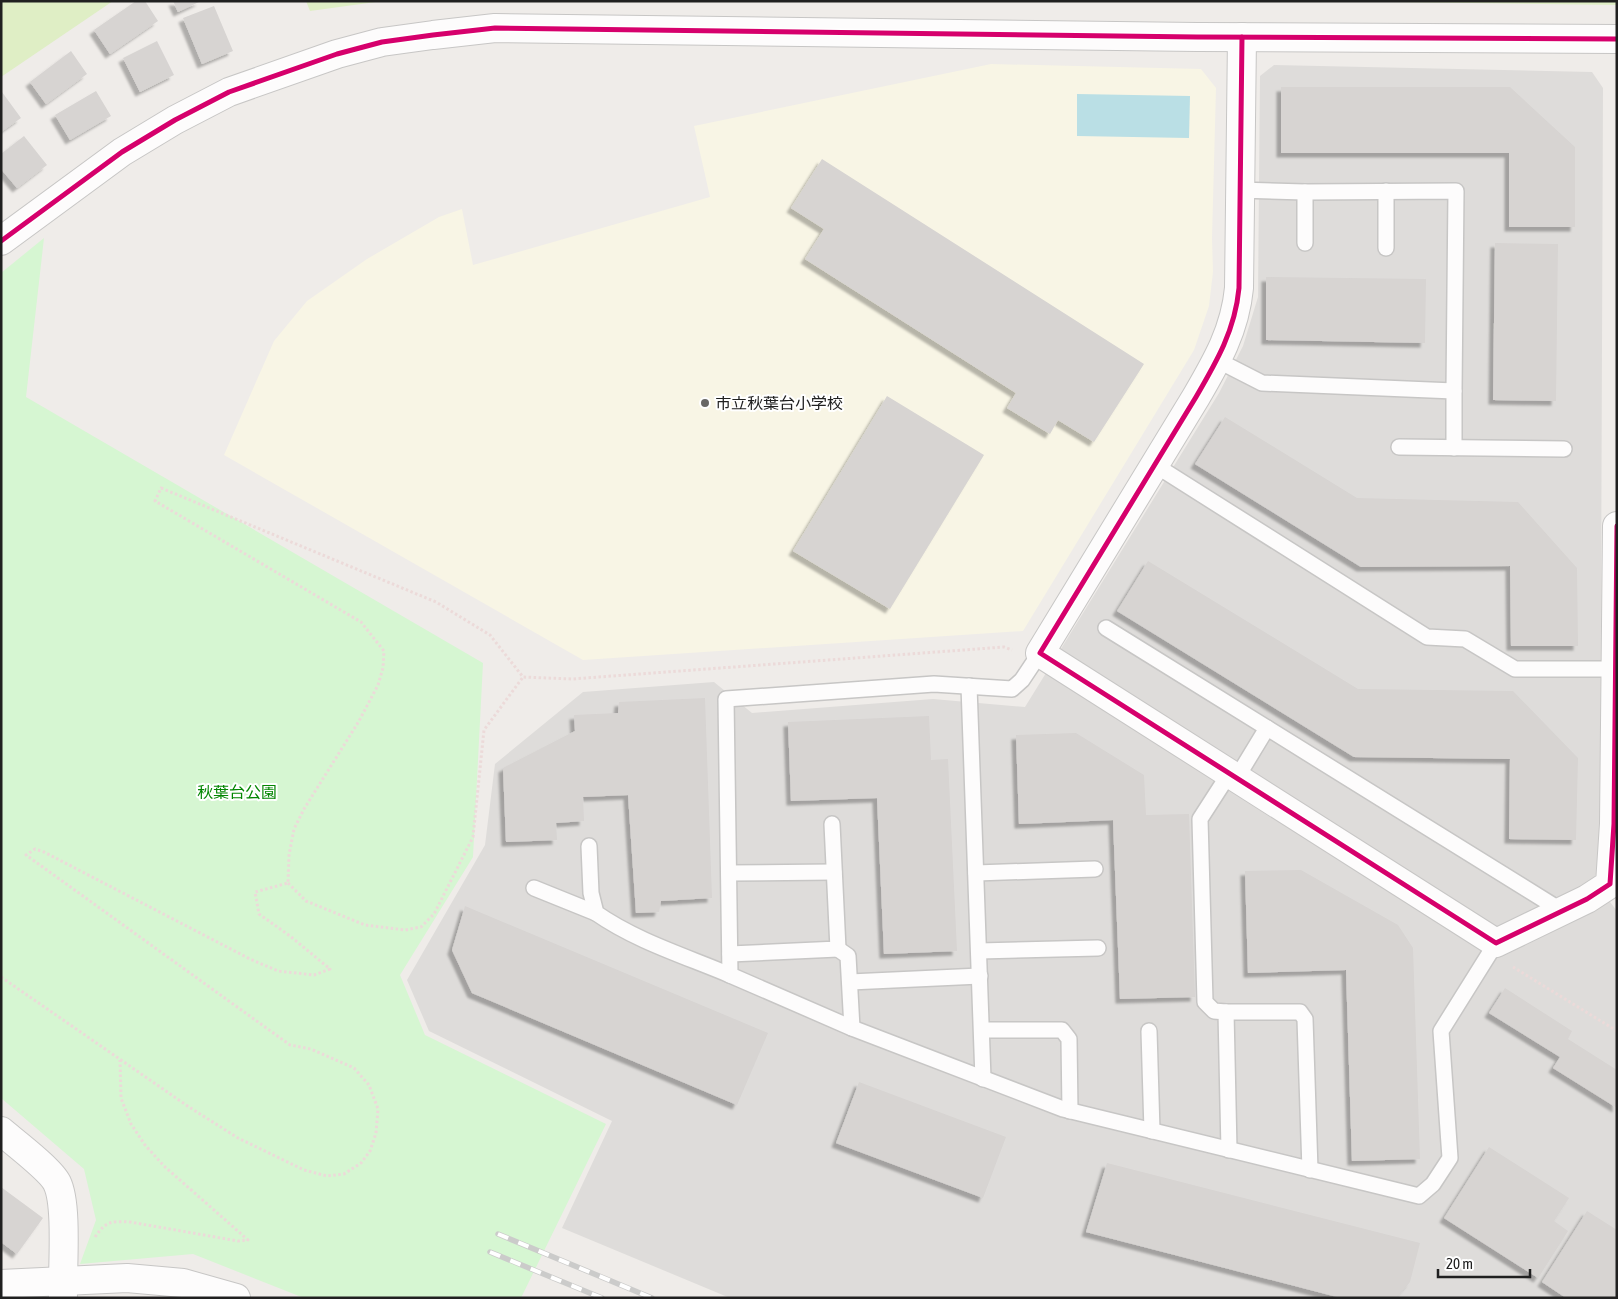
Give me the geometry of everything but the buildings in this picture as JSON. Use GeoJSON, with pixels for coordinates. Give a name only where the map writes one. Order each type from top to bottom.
{"type":"FeatureCollection","features":[{"type":"Feature","properties":{"kind":"street"},"geometry":{"type":"LineString","coordinates":[[1,241],[122,152],[229,92],[337,54],[382,42],[433,34],[496,28],[1242,37],[1617,39]]}},
{"type":"Feature","properties":{"kind":"street"},"geometry":{"type":"LineString","coordinates":[[1242,37],[1239,288],[1237,308],[1229,333],[1217,360],[1156,465],[1027,652],[1233,776],[1503,954],[1562,910],[1613,888],[1617,526]]}},
{"type":"Feature","properties":{"kind":"street"},"geometry":{"type":"LineString","coordinates":[[1,1131],[48,1172],[57,1183],[63,1206],[62,1290]]}},
{"type":"Feature","properties":{"kind":"street"},"geometry":{"type":"LineString","coordinates":[[1,1284],[62,1290],[127,1278],[183,1283],[236,1298]]}},
{"type":"Feature","properties":{"kind":"lane"},"geometry":{"type":"LineString","coordinates":[[1239,190],[1304,192],[1456,190],[1454,448]]}},
{"type":"Feature","properties":{"kind":"lane"},"geometry":{"type":"LineString","coordinates":[[1386,191],[1386,248]]}},
{"type":"Feature","properties":{"kind":"lane"},"geometry":{"type":"LineString","coordinates":[[1304,192],[1305,243]]}},
{"type":"Feature","properties":{"kind":"lane"},"geometry":{"type":"LineString","coordinates":[[1217,360],[1262,382],[1454,391]]}},
{"type":"Feature","properties":{"kind":"lane"},"geometry":{"type":"LineString","coordinates":[[1399,447],[1564,449]]}},
{"type":"Feature","properties":{"kind":"lane"},"geometry":{"type":"LineString","coordinates":[[1156,465],[1427,637],[1465,639],[1515,669],[1616,675]]}},
{"type":"Feature","properties":{"kind":"lane"},"geometry":{"type":"LineString","coordinates":[[1106,628],[1562,910]]}},
{"type":"Feature","properties":{"kind":"lane"},"geometry":{"type":"LineString","coordinates":[[730,975],[726,699],[934,684],[1012,689],[1022,680],[1027,652]]}},
{"type":"Feature","properties":{"kind":"lane"},"geometry":{"type":"LineString","coordinates":[[969,686],[983,1079]]}},
{"type":"Feature","properties":{"kind":"lane"},"geometry":{"type":"LineString","coordinates":[[1267,728],[1200,819],[1205,1002],[1214,1011],[1300,1012],[1306,1019],[1310,1170]]}},
{"type":"Feature","properties":{"kind":"lane"},"geometry":{"type":"LineString","coordinates":[[832,824],[838,949]]}},
{"type":"Feature","properties":{"kind":"lane"},"geometry":{"type":"LineString","coordinates":[[589,846],[592,894],[596,913]]}},
{"type":"Feature","properties":{"kind":"lane"},"geometry":{"type":"LineString","coordinates":[[976,873],[1096,869]]}},
{"type":"Feature","properties":{"kind":"lane"},"geometry":{"type":"LineString","coordinates":[[729,873],[834,872]]}},
{"type":"Feature","properties":{"kind":"lane"},"geometry":{"type":"LineString","coordinates":[[534,888],[596,913],[630,934],[852,1028],[1070,1111],[1419,1196],[1433,1184],[1450,1158],[1441,1031],[1503,954]]}},
{"type":"Feature","properties":{"kind":"lane"},"geometry":{"type":"LineString","coordinates":[[979,951],[1098,948]]}},
{"type":"Feature","properties":{"kind":"lane"},"geometry":{"type":"LineString","coordinates":[[730,954],[838,949],[848,956],[852,1028]]}},
{"type":"Feature","properties":{"kind":"lane"},"geometry":{"type":"LineString","coordinates":[[850,982],[980,976]]}},
{"type":"Feature","properties":{"kind":"lane"},"geometry":{"type":"LineString","coordinates":[[1226,1012],[1229,1150]]}},
{"type":"Feature","properties":{"kind":"lane"},"geometry":{"type":"LineString","coordinates":[[982,1030],[1062,1030],[1069,1039],[1070,1111]]}},
{"type":"Feature","properties":{"kind":"lane"},"geometry":{"type":"LineString","coordinates":[[1149,1031],[1152,1131]]}},
{"type":"Feature","properties":{"kind":"path"},"geometry":{"type":"LineString","coordinates":[[523,677],[484,730],[473,837],[434,914],[421,928],[406,930],[365,925],[306,901],[288,883],[289,855],[294,829],[304,809],[359,721],[378,685],[384,668],[384,651],[361,622],[155,501],[161,488],[436,602],[490,635],[523,677],[572,679],[1004,647],[1027,652]]}},
{"type":"Feature","properties":{"kind":"path"},"geometry":{"type":"LineString","coordinates":[[1,976],[120,1060],[238,1138],[304,1170],[328,1176],[344,1174],[361,1163],[370,1151],[376,1133],[378,1108],[369,1085],[354,1068],[311,1049],[290,1044],[26,855],[35,849],[44,852],[250,959],[278,971],[314,975],[330,969],[290,936],[259,914],[255,892],[288,883]]}},
{"type":"Feature","properties":{"kind":"path"},"geometry":{"type":"LineString","coordinates":[[1503,954],[1617,1031]]}},
{"type":"Feature","properties":{"kind":"path"},"geometry":{"type":"LineString","coordinates":[[93,1240],[102,1226],[112,1221],[130,1222],[238,1241],[248,1240],[164,1166],[145,1145],[131,1124],[121,1098],[120,1060]]}},
{"type":"Feature","properties":{"kind":"shaded area","name":"市立秋葉台小学校"},"geometry":{"type":"Polygon","coordinates":[[[991,64],[1201,69],[1216,88],[1212,238],[1213,272],[1209,306],[1194,350],[1023,631],[583,660],[224,455],[274,341],[307,301],[367,259],[439,217],[462,209],[473,265],[710,197],[694,126],[991,64]]]}},
{"type":"Feature","properties":{"kind":"shaded area"},"geometry":{"type":"Polygon","coordinates":[[[1274,65],[1592,72],[1603,88],[1600,866],[1593,880],[1617,911],[1617,1298],[730,1298],[562,1228],[612,1121],[429,1031],[407,980],[485,845],[495,764],[583,692],[714,682],[752,713],[933,699],[1025,707],[1219,393],[1243,346],[1258,297],[1260,76],[1274,65]]]}},
{"type":"Feature","properties":{"kind":"green space"},"geometry":{"type":"Polygon","coordinates":[[[1,1],[113,1],[1,77],[1,1]]]}},
{"type":"Feature","properties":{"kind":"green space"},"geometry":{"type":"Polygon","coordinates":[[[306,1],[383,1],[310,11],[306,1]]]}},
{"type":"Feature","properties":{"kind":"green space"},"geometry":{"type":"Polygon","coordinates":[[[1312,1],[1617,1],[1617,5],[1312,1]]]}},
{"type":"Feature","properties":{"kind":"green space","name":"秋葉台公園"},"geometry":{"type":"Polygon","coordinates":[[[44,238],[26,397],[483,663],[473,857],[400,975],[425,1035],[606,1124],[521,1298],[304,1298],[193,1254],[80,1264],[96,1220],[84,1169],[1,1098],[1,273],[44,238]]]}},
{"type":"Feature","properties":{"kind":"water"},"geometry":{"type":"Polygon","coordinates":[[[1077,94],[1190,96],[1189,138],[1077,136],[1077,94]]]}},
{"type":"Feature","properties":{"kind":"railway"},"geometry":{"type":"LineString","coordinates":[[498,1234],[652,1298]]}},
{"type":"Feature","properties":{"kind":"railway"},"geometry":{"type":"LineString","coordinates":[[490,1252],[602,1298]]}},
{"type":"Feature","properties":{"kind":"cycle path"},"geometry":{"type":"LineString","coordinates":[[1,241],[122,152],[175,120],[229,92],[337,54],[382,42],[433,35],[495,28],[1197,37],[1617,39]]}},
{"type":"Feature","properties":{"kind":"cycle path"},"geometry":{"type":"LineString","coordinates":[[1242,37],[1239,288],[1234,318],[1218,358],[1196,397],[1040,653],[1496,943],[1587,899],[1610,884],[1614,824],[1617,526]]}},
{"type":"Feature","properties":{"kind":"place","name":"市立秋葉台小学校"},"geometry":{"type":"Point","coordinates":[705,403]}}]}
